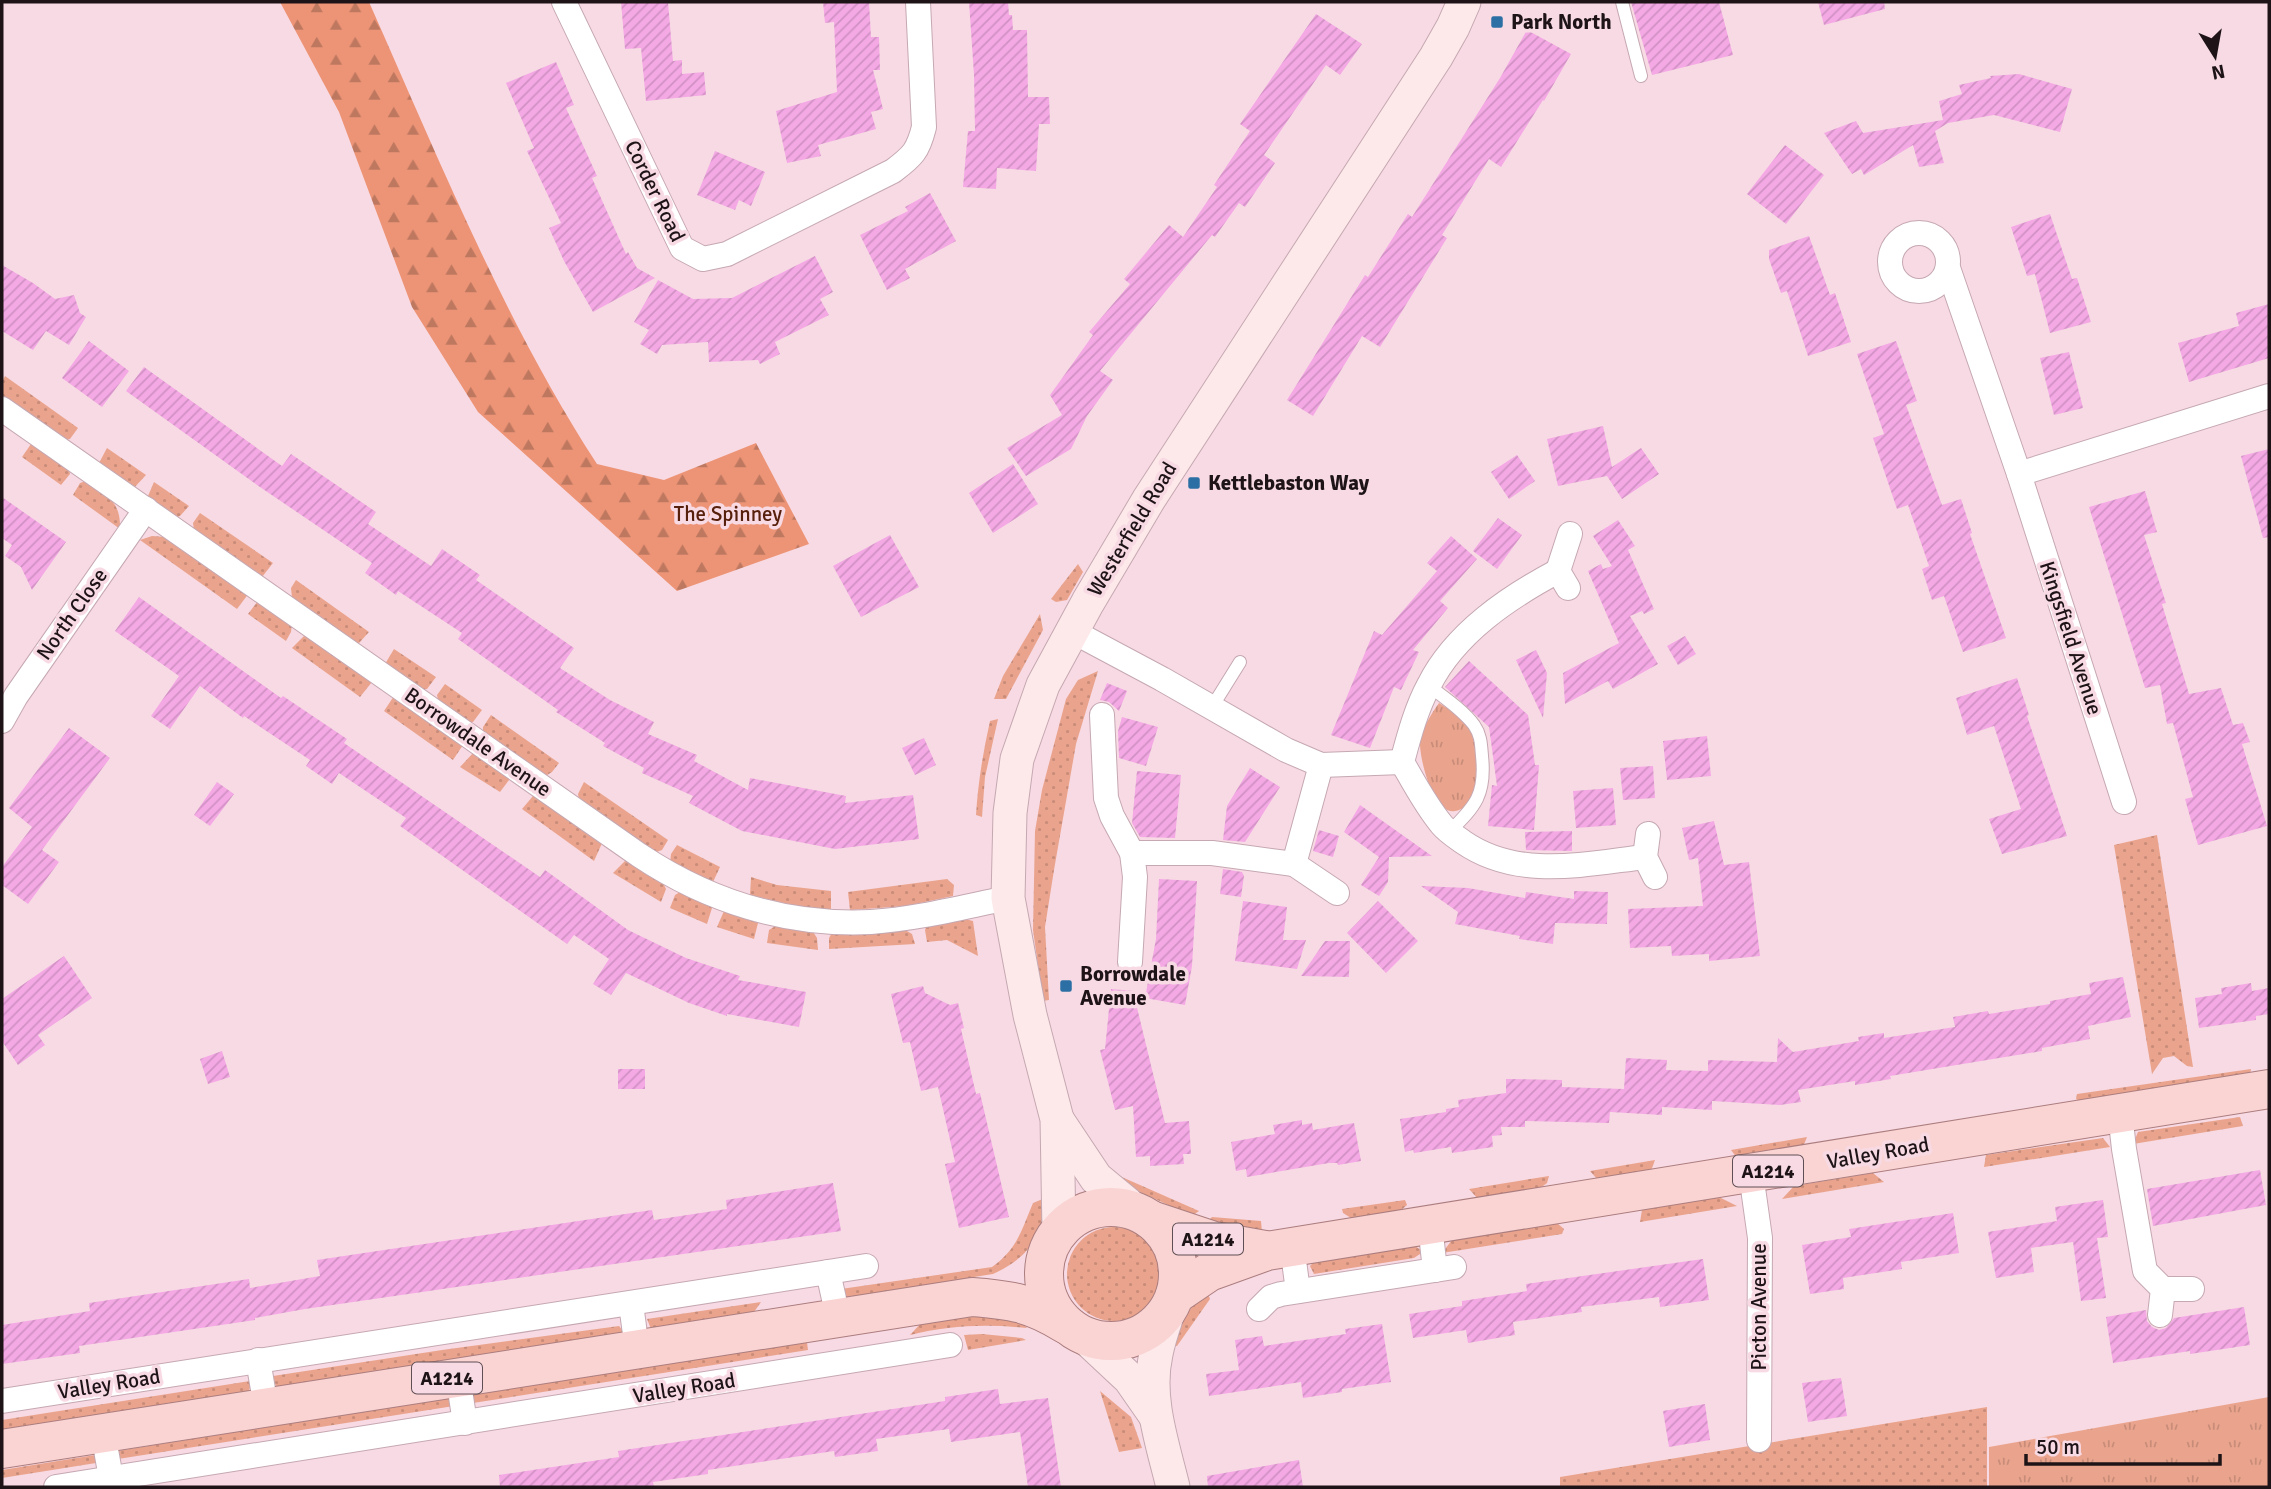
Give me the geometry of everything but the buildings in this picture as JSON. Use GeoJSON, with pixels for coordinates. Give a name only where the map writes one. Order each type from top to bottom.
{"type":"FeatureCollection","features":[{"type":"Feature","properties":{"kind":"main road","name":"Westerfield Road"},"geometry":{"type":"LineString","coordinates":[[1053,1241],[1057,1119],[1030,1014],[1008,898],[1010,813],[1017,759],[1043,685],[1149,499],[1436,57],[1464,2]]}},
{"type":"Feature","properties":{"kind":"main road","name":"Valley Road"},"geometry":{"type":"LineString","coordinates":[[1172,1301],[1209,1272],[1280,1248],[2269,1089]]}},
{"type":"Feature","properties":{"kind":"main road","name":"Westerfield Road"},"geometry":{"type":"LineString","coordinates":[[1057,1119],[1096,1178],[1144,1216]]}},
{"type":"Feature","properties":{"kind":"main road"},"geometry":{"type":"LineString","coordinates":[[1155,1415],[1130,1379],[1052,1306],[1044,1285],[1044,1263],[1053,1241],[1075,1217],[1095,1209],[1116,1207],[1144,1216],[1166,1235],[1175,1254],[1178,1275],[1155,1355],[1155,1415],[1173,1487]]}},
{"type":"Feature","properties":{"kind":"main road","name":"Valley Road"},"geometry":{"type":"LineString","coordinates":[[1144,1216],[1214,1241],[1280,1248]]}},
{"type":"Feature","properties":{"kind":"main road","name":"A1214"},"geometry":{"type":"LineString","coordinates":[[2,1449],[972,1297],[1020,1278],[1035,1266],[1053,1241]]}},
{"type":"Feature","properties":{"kind":"main road","name":"A1214"},"geometry":{"type":"LineString","coordinates":[[972,1297],[1024,1303],[1042,1310],[1075,1330]]}},
{"type":"Feature","properties":{"kind":"main road"},"geometry":{"type":"LineString","coordinates":[[1075,1330],[1104,1341],[1123,1340],[1142,1334],[1158,1323],[1172,1301]]}},
{"type":"Feature","properties":{"kind":"street","name":"Corder Road"},"geometry":{"type":"LineString","coordinates":[[564,2],[682,248],[703,259],[727,254],[893,171],[913,156],[920,144],[924,127],[918,2]]}},
{"type":"Feature","properties":{"kind":"street","name":"Kingsfield Avenue"},"geometry":{"type":"LineString","coordinates":[[1948,268],[2019,474],[2124,802]]}},
{"type":"Feature","properties":{"kind":"street"},"geometry":{"type":"LineString","coordinates":[[2019,474],[2269,396]]}},
{"type":"Feature","properties":{"kind":"street","name":"Borrowdale Avenue"},"geometry":{"type":"LineString","coordinates":[[2,409],[666,873],[699,889],[769,914],[802,920],[873,922],[1008,898]]}},
{"type":"Feature","properties":{"kind":"street","name":"North Close"},"geometry":{"type":"LineString","coordinates":[[2,721],[22,686],[146,509]]}},
{"type":"Feature","properties":{"kind":"street"},"geometry":{"type":"LineString","coordinates":[[1570,534],[1563,580],[1509,601],[1457,645],[1429,685],[1411,727],[1402,762],[1422,796],[1450,832],[1472,848],[1513,864],[1560,867],[1650,856]]}},
{"type":"Feature","properties":{"kind":"street"},"geometry":{"type":"LineString","coordinates":[[1072,631],[1286,750],[1321,765],[1402,762]]}},
{"type":"Feature","properties":{"kind":"street"},"geometry":{"type":"LineString","coordinates":[[1102,715],[1106,798],[1112,816],[1132,853],[1135,877],[1130,962]]}},
{"type":"Feature","properties":{"kind":"street"},"geometry":{"type":"LineString","coordinates":[[1294,864],[1321,765]]}},
{"type":"Feature","properties":{"kind":"street"},"geometry":{"type":"LineString","coordinates":[[1132,853],[1223,853],[1294,864],[1336,893]]}},
{"type":"Feature","properties":{"kind":"street"},"geometry":{"type":"LineString","coordinates":[[2120,1113],[2145,1271],[2163,1289],[2192,1289]]}},
{"type":"Feature","properties":{"kind":"street","name":"Picton Avenue"},"geometry":{"type":"LineString","coordinates":[[1751,1174],[1760,1238],[1759,1440]]}},
{"type":"Feature","properties":{"kind":"street"},"geometry":{"type":"LineString","coordinates":[[1259,1309],[1271,1297],[1298,1291],[1445,1269],[1430,1225]]}},
{"type":"Feature","properties":{"kind":"street"},"geometry":{"type":"LineString","coordinates":[[1280,1248],[1298,1291]]}},
{"type":"Feature","properties":{"kind":"street","name":"Valley Road"},"geometry":{"type":"LineString","coordinates":[[2,1401],[866,1266]]}},
{"type":"Feature","properties":{"kind":"street"},"geometry":{"type":"LineString","coordinates":[[828,1272],[838,1317]]}},
{"type":"Feature","properties":{"kind":"street"},"geometry":{"type":"LineString","coordinates":[[2160,1315],[2163,1289]]}},
{"type":"Feature","properties":{"kind":"street"},"geometry":{"type":"LineString","coordinates":[[631,1304],[637,1349]]}},
{"type":"Feature","properties":{"kind":"street"},"geometry":{"type":"LineString","coordinates":[[893,1308],[898,1341],[903,1354]]}},
{"type":"Feature","properties":{"kind":"street","name":"Valley Road"},"geometry":{"type":"LineString","coordinates":[[56,1487],[950,1345]]}},
{"type":"Feature","properties":{"kind":"street"},"geometry":{"type":"LineString","coordinates":[[258,1360],[266,1407]]}},
{"type":"Feature","properties":{"kind":"street"},"geometry":{"type":"LineString","coordinates":[[458,1377],[465,1423]]}},
{"type":"Feature","properties":{"kind":"street"},"geometry":{"type":"LineString","coordinates":[[103,1433],[111,1478]]}},
{"type":"Feature","properties":{"kind":"lane"},"geometry":{"type":"LineString","coordinates":[[1622,2],[1641,76]]}},
{"type":"Feature","properties":{"kind":"lane"},"geometry":{"type":"LineString","coordinates":[[1212,707],[1240,662]]}},
{"type":"Feature","properties":{"kind":"lane"},"geometry":{"type":"LineString","coordinates":[[1429,685],[1465,716],[1481,737],[1484,771],[1482,789],[1478,801],[1450,832]]}},
{"type":"Feature","properties":{"kind":"green space","name":"The Spinney"},"geometry":{"type":"Polygon","coordinates":[[[280,2],[369,2],[502,296],[563,409],[597,464],[664,480],[756,443],[809,544],[677,591],[478,412],[412,307],[339,112],[280,2]]]}},
{"type":"Feature","properties":{"kind":"green space"},"geometry":{"type":"Polygon","coordinates":[[[5,376],[78,428],[70,439],[65,440],[2,395],[5,376]]]}},
{"type":"Feature","properties":{"kind":"green space"},"geometry":{"type":"Polygon","coordinates":[[[31,444],[69,469],[70,474],[61,485],[22,457],[31,444]]]}},
{"type":"Feature","properties":{"kind":"green space"},"geometry":{"type":"Polygon","coordinates":[[[107,448],[146,475],[133,489],[99,463],[107,448]]]}},
{"type":"Feature","properties":{"kind":"green space"},"geometry":{"type":"Polygon","coordinates":[[[86,481],[115,505],[120,529],[73,495],[80,483],[86,481]]]}},
{"type":"Feature","properties":{"kind":"green space"},"geometry":{"type":"Polygon","coordinates":[[[154,482],[189,506],[180,516],[175,518],[150,503],[148,496],[154,482]]]}},
{"type":"Feature","properties":{"kind":"green space"},"geometry":{"type":"Polygon","coordinates":[[[200,513],[273,563],[262,577],[194,530],[193,523],[200,513]]]}},
{"type":"Feature","properties":{"kind":"green space"},"geometry":{"type":"Polygon","coordinates":[[[152,536],[166,537],[249,593],[237,609],[140,540],[152,536]]]}},
{"type":"Feature","properties":{"kind":"green space"},"geometry":{"type":"Polygon","coordinates":[[[1078,564],[1083,572],[1067,600],[1056,602],[1051,599],[1078,564]]]}},
{"type":"Feature","properties":{"kind":"green space"},"geometry":{"type":"Polygon","coordinates":[[[296,580],[369,632],[359,643],[354,643],[292,598],[291,588],[296,580]]]}},
{"type":"Feature","properties":{"kind":"green space"},"geometry":{"type":"Polygon","coordinates":[[[258,601],[292,624],[286,641],[248,614],[258,601]]]}},
{"type":"Feature","properties":{"kind":"green space"},"geometry":{"type":"Polygon","coordinates":[[[1040,614],[1043,630],[1006,699],[994,699],[1003,676],[1040,614]]]}},
{"type":"Feature","properties":{"kind":"green space"},"geometry":{"type":"Polygon","coordinates":[[[305,635],[372,682],[360,697],[292,648],[305,635]]]}},
{"type":"Feature","properties":{"kind":"green space"},"geometry":{"type":"Polygon","coordinates":[[[394,649],[436,677],[427,689],[420,690],[385,664],[394,649]]]}},
{"type":"Feature","properties":{"kind":"green space"},"geometry":{"type":"Polygon","coordinates":[[[1098,671],[1076,744],[1054,870],[1045,927],[1049,1000],[1043,1001],[1033,930],[1035,831],[1042,790],[1066,699],[1078,680],[1098,671]]]}},
{"type":"Feature","properties":{"kind":"green space"},"geometry":{"type":"Polygon","coordinates":[[[445,684],[482,710],[473,722],[467,722],[438,700],[437,695],[445,684]]]}},
{"type":"Feature","properties":{"kind":"green space"},"geometry":{"type":"Polygon","coordinates":[[[394,696],[463,745],[453,760],[384,711],[394,696]]]}},
{"type":"Feature","properties":{"kind":"green space"},"geometry":{"type":"Polygon","coordinates":[[[1439,703],[1469,726],[1476,746],[1475,787],[1471,799],[1464,807],[1455,811],[1447,810],[1434,795],[1420,749],[1423,731],[1439,703]]]}},
{"type":"Feature","properties":{"kind":"green space"},"geometry":{"type":"Polygon","coordinates":[[[491,715],[559,763],[552,772],[544,777],[483,731],[491,715]]]}},
{"type":"Feature","properties":{"kind":"green space"},"geometry":{"type":"Polygon","coordinates":[[[998,719],[985,777],[982,817],[976,815],[983,756],[990,721],[998,719]]]}},
{"type":"Feature","properties":{"kind":"green space"},"geometry":{"type":"Polygon","coordinates":[[[474,752],[509,775],[509,780],[500,792],[460,767],[474,752]]]}},
{"type":"Feature","properties":{"kind":"green space"},"geometry":{"type":"Polygon","coordinates":[[[584,782],[668,840],[662,850],[654,853],[579,801],[578,794],[584,782]]]}},
{"type":"Feature","properties":{"kind":"green space"},"geometry":{"type":"Polygon","coordinates":[[[537,795],[603,841],[594,861],[522,809],[537,795]]]}},
{"type":"Feature","properties":{"kind":"green space"},"geometry":{"type":"Polygon","coordinates":[[[2157,835],[2193,1067],[2187,1066],[2174,1056],[2163,1058],[2152,1074],[2114,845],[2157,835]]]}},
{"type":"Feature","properties":{"kind":"green space"},"geometry":{"type":"Polygon","coordinates":[[[677,845],[720,867],[713,882],[670,863],[671,854],[677,845]]]}},
{"type":"Feature","properties":{"kind":"green space"},"geometry":{"type":"Polygon","coordinates":[[[626,860],[663,883],[666,889],[661,902],[613,873],[626,860]]]}},
{"type":"Feature","properties":{"kind":"green space"},"geometry":{"type":"Polygon","coordinates":[[[751,877],[777,885],[831,891],[831,910],[813,910],[750,895],[751,877]]]}},
{"type":"Feature","properties":{"kind":"green space"},"geometry":{"type":"Polygon","coordinates":[[[947,879],[954,885],[953,896],[906,906],[850,910],[848,892],[947,879]]]}},
{"type":"Feature","properties":{"kind":"green space"},"geometry":{"type":"Polygon","coordinates":[[[680,892],[710,905],[712,908],[707,924],[670,908],[675,895],[680,892]]]}},
{"type":"Feature","properties":{"kind":"green space"},"geometry":{"type":"Polygon","coordinates":[[[724,911],[758,923],[754,939],[717,927],[724,911]]]}},
{"type":"Feature","properties":{"kind":"green space"},"geometry":{"type":"Polygon","coordinates":[[[961,918],[973,921],[978,956],[947,940],[927,942],[927,924],[961,918]]]}},
{"type":"Feature","properties":{"kind":"green space"},"geometry":{"type":"Polygon","coordinates":[[[777,925],[812,930],[817,938],[818,950],[767,943],[769,930],[777,925]]]}},
{"type":"Feature","properties":{"kind":"green space"},"geometry":{"type":"Polygon","coordinates":[[[902,928],[912,934],[915,944],[829,949],[829,938],[833,931],[902,928]]]}},
{"type":"Feature","properties":{"kind":"green space"},"geometry":{"type":"Polygon","coordinates":[[[2251,1069],[2250,1075],[2080,1101],[2076,1099],[2077,1094],[2251,1069]]]}},
{"type":"Feature","properties":{"kind":"green space"},"geometry":{"type":"Polygon","coordinates":[[[2240,1117],[2243,1126],[2133,1144],[2138,1132],[2240,1117]]]}},
{"type":"Feature","properties":{"kind":"green space"},"geometry":{"type":"Polygon","coordinates":[[[1807,1137],[1803,1147],[1737,1158],[1731,1150],[1807,1137]]]}},
{"type":"Feature","properties":{"kind":"green space"},"geometry":{"type":"Polygon","coordinates":[[[2103,1138],[2110,1147],[1984,1167],[1986,1155],[2103,1138]]]}},
{"type":"Feature","properties":{"kind":"green space"},"geometry":{"type":"Polygon","coordinates":[[[1655,1160],[1651,1171],[1597,1179],[1590,1171],[1655,1160]]]}},
{"type":"Feature","properties":{"kind":"green space"},"geometry":{"type":"Polygon","coordinates":[[[1873,1173],[1884,1182],[1782,1199],[1794,1186],[1873,1173]]]}},
{"type":"Feature","properties":{"kind":"green space"},"geometry":{"type":"Polygon","coordinates":[[[1115,1174],[1199,1211],[1192,1216],[1114,1180],[1115,1174]]]}},
{"type":"Feature","properties":{"kind":"green space"},"geometry":{"type":"Polygon","coordinates":[[[1549,1176],[1547,1183],[1539,1189],[1478,1199],[1469,1189],[1549,1176]]]}},
{"type":"Feature","properties":{"kind":"green space"},"geometry":{"type":"Polygon","coordinates":[[[1719,1197],[1737,1206],[1640,1222],[1642,1210],[1719,1197]]]}},
{"type":"Feature","properties":{"kind":"green space"},"geometry":{"type":"Polygon","coordinates":[[[1045,1198],[1041,1224],[1031,1245],[1016,1261],[993,1274],[842,1298],[841,1289],[992,1267],[1013,1246],[1033,1203],[1045,1198]]]}},
{"type":"Feature","properties":{"kind":"green space"},"geometry":{"type":"Polygon","coordinates":[[[1405,1200],[1407,1205],[1400,1211],[1351,1218],[1343,1213],[1342,1209],[1405,1200]]]}},
{"type":"Feature","properties":{"kind":"green space"},"geometry":{"type":"Polygon","coordinates":[[[1212,1217],[1261,1221],[1262,1232],[1207,1222],[1212,1217]]]}},
{"type":"Feature","properties":{"kind":"green space"},"geometry":{"type":"Polygon","coordinates":[[[1557,1223],[1564,1229],[1562,1234],[1442,1253],[1452,1240],[1557,1223]]]}},
{"type":"Feature","properties":{"kind":"green space"},"geometry":{"type":"Polygon","coordinates":[[[1114,1227],[1132,1231],[1147,1241],[1157,1256],[1161,1274],[1157,1292],[1147,1307],[1132,1317],[1114,1321],[1096,1317],[1081,1307],[1071,1292],[1067,1274],[1071,1256],[1081,1241],[1096,1231],[1114,1227]]]}},
{"type":"Feature","properties":{"kind":"green space"},"geometry":{"type":"Polygon","coordinates":[[[1415,1246],[1421,1250],[1414,1258],[1314,1274],[1310,1266],[1315,1261],[1415,1246]]]}},
{"type":"Feature","properties":{"kind":"green space"},"geometry":{"type":"Polygon","coordinates":[[[1206,1288],[1210,1299],[1177,1346],[1171,1346],[1181,1322],[1206,1288]]]}},
{"type":"Feature","properties":{"kind":"green space"},"geometry":{"type":"Polygon","coordinates":[[[761,1302],[754,1312],[651,1329],[647,1319],[761,1302]]]}},
{"type":"Feature","properties":{"kind":"green space"},"geometry":{"type":"Polygon","coordinates":[[[978,1315],[1019,1319],[1027,1328],[968,1326],[910,1335],[922,1322],[978,1315]]]}},
{"type":"Feature","properties":{"kind":"green space"},"geometry":{"type":"Polygon","coordinates":[[[619,1326],[625,1333],[276,1387],[273,1376],[442,1350],[619,1326]]]}},
{"type":"Feature","properties":{"kind":"green space"},"geometry":{"type":"Polygon","coordinates":[[[982,1334],[1026,1340],[968,1350],[964,1335],[982,1334]]]}},
{"type":"Feature","properties":{"kind":"green space"},"geometry":{"type":"Polygon","coordinates":[[[807,1342],[808,1350],[473,1403],[472,1395],[807,1342]]]}},
{"type":"Feature","properties":{"kind":"green space"},"geometry":{"type":"Polygon","coordinates":[[[250,1381],[252,1384],[248,1392],[2,1430],[2,1420],[250,1381]]]}},
{"type":"Feature","properties":{"kind":"green space"},"geometry":{"type":"Polygon","coordinates":[[[1100,1391],[1131,1417],[1142,1448],[1119,1452],[1100,1391]]]}},
{"type":"Feature","properties":{"kind":"green space"},"geometry":{"type":"Polygon","coordinates":[[[2269,1397],[2269,1487],[1989,1487],[1989,1447],[2269,1397]]]}},
{"type":"Feature","properties":{"kind":"green space"},"geometry":{"type":"Polygon","coordinates":[[[449,1398],[454,1406],[118,1459],[117,1451],[449,1398]]]}},
{"type":"Feature","properties":{"kind":"green space"},"geometry":{"type":"Polygon","coordinates":[[[1987,1407],[1987,1487],[1560,1487],[1560,1477],[1987,1407]]]}},
{"type":"Feature","properties":{"kind":"green space"},"geometry":{"type":"Polygon","coordinates":[[[95,1455],[96,1463],[2,1478],[2,1470],[95,1455]]]}},
{"type":"Feature","properties":{"kind":"place","name":"Park North"},"geometry":{"type":"Point","coordinates":[1497,22]}},
{"type":"Feature","properties":{"kind":"place","name":"Kettlebaston Way"},"geometry":{"type":"Point","coordinates":[1194,483]}},
{"type":"Feature","properties":{"kind":"place","name":"Borrowdale Avenue"},"geometry":{"type":"Point","coordinates":[1066,986]}}]}
